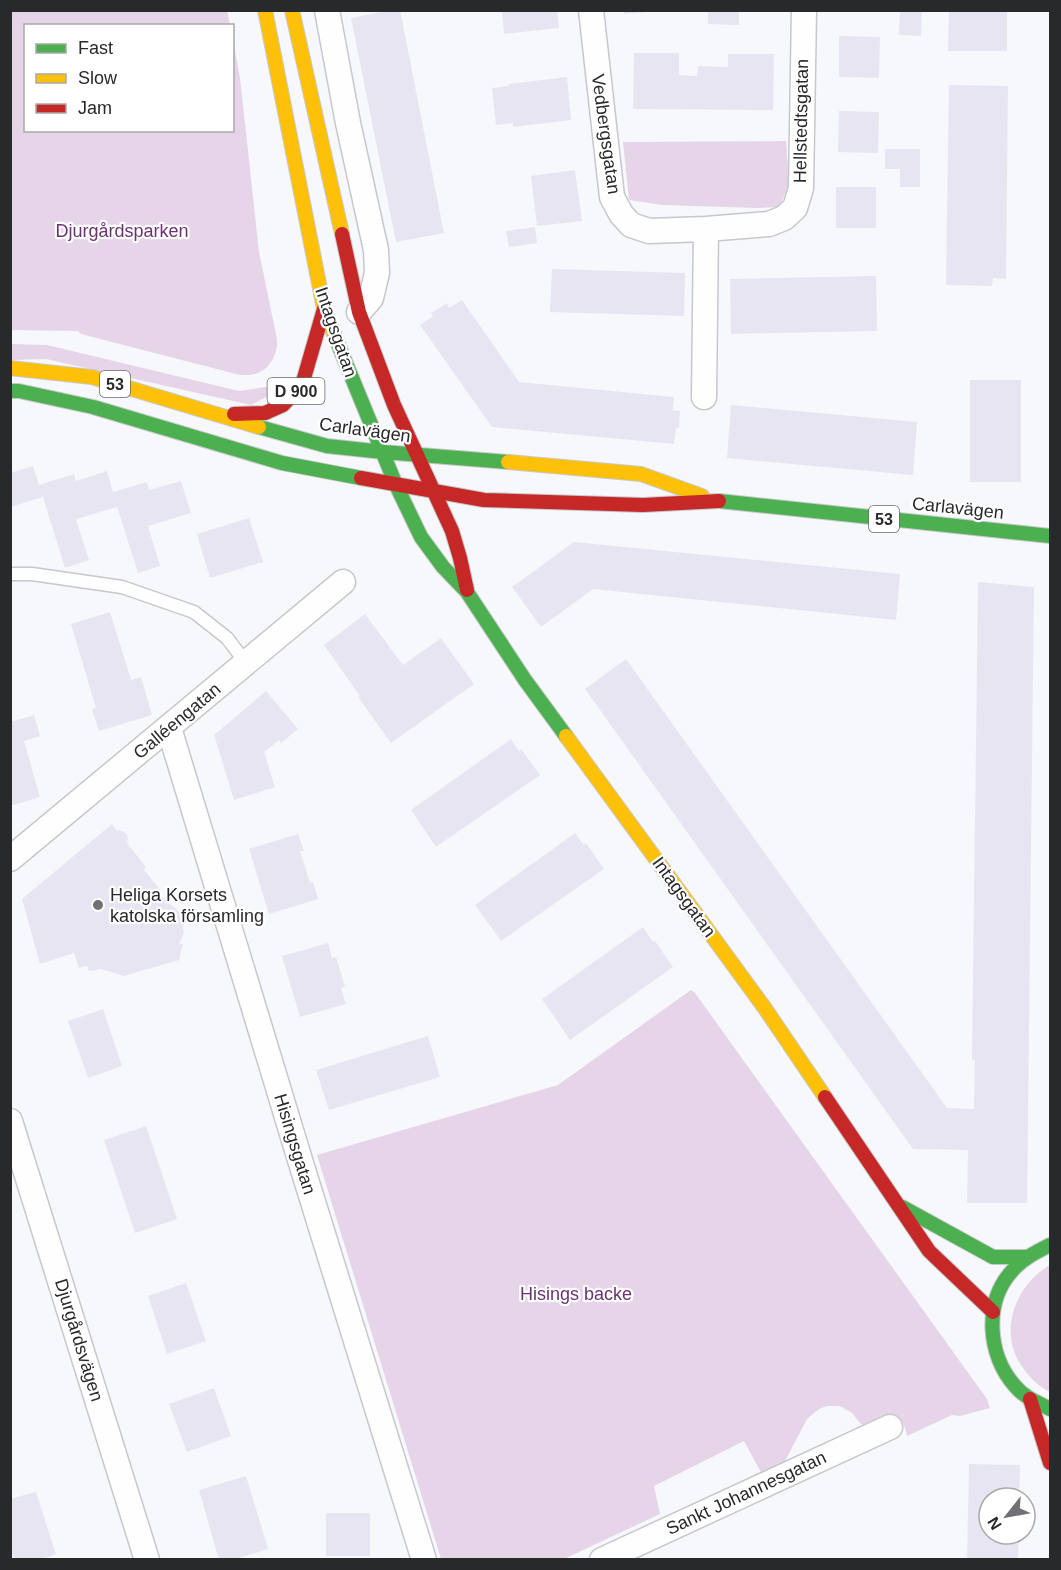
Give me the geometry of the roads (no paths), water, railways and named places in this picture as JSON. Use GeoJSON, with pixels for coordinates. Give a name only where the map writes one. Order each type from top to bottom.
{"type":"FeatureCollection","features":[{"type":"Feature","properties":{"kind":"main road","name":"Intagsgatan"},"geometry":{"type":"LineString","coordinates":[[265,10],[324,309],[396,485],[421,537],[443,567],[467,592],[525,680],[764,1007],[929,1251],[993,1312]]}},
{"type":"Feature","properties":{"kind":"main road","name":"Intagsgatan"},"geometry":{"type":"LineString","coordinates":[[292,10],[359,312],[394,405],[452,531],[467,592]]}},
{"type":"Feature","properties":{"kind":"main road","name":"D 900"},"geometry":{"type":"LineString","coordinates":[[217,415],[265,413],[283,405],[302,385],[324,309]]}},
{"type":"Feature","properties":{"kind":"main road","name":"Carlavägen"},"geometry":{"type":"LineString","coordinates":[[10,368],[92,377],[327,446],[640,474],[718,501]]}},
{"type":"Feature","properties":{"kind":"main road","name":"Carlavägen"},"geometry":{"type":"LineString","coordinates":[[10,392],[19,391],[93,407],[282,463],[484,500],[643,505],[718,501],[1050,536]]}},
{"type":"Feature","properties":{"kind":"main road","name":"Intagsgatan"},"geometry":{"type":"LineString","coordinates":[[897,1204],[993,1257],[1027,1257]]}},
{"type":"Feature","properties":{"kind":"main road"},"geometry":{"type":"LineString","coordinates":[[1050,1244],[1027,1257],[1009,1274],[993,1312],[992,1334],[998,1360],[1012,1383],[1030,1399],[1050,1409]]}},
{"type":"Feature","properties":{"kind":"main road"},"geometry":{"type":"LineString","coordinates":[[1030,1399],[1050,1463]]}},
{"type":"Feature","properties":{"kind":"street","name":"Intagsgatan"},"geometry":{"type":"LineString","coordinates":[[327,10],[348,123],[376,250],[376,273],[371,298],[359,312]]}},
{"type":"Feature","properties":{"kind":"street","name":"Vedbergsgatan"},"geometry":{"type":"LineString","coordinates":[[591,10],[612,196],[631,225],[649,231],[706,229]]}},
{"type":"Feature","properties":{"kind":"street","name":"Hellstedtsgatan"},"geometry":{"type":"LineString","coordinates":[[706,229],[769,224],[784,218],[795,207],[801,188],[804,10]]}},
{"type":"Feature","properties":{"kind":"street"},"geometry":{"type":"LineString","coordinates":[[704,397],[706,229]]}},
{"type":"Feature","properties":{"kind":"street","name":"Galléengatan"},"geometry":{"type":"LineString","coordinates":[[10,859],[343,582]]}},
{"type":"Feature","properties":{"kind":"street","name":"Hisingsgatan"},"geometry":{"type":"LineString","coordinates":[[169,728],[424,1560]]}},
{"type":"Feature","properties":{"kind":"street","name":"Djurgårdsvägen"},"geometry":{"type":"LineString","coordinates":[[10,1121],[147,1560]]}},
{"type":"Feature","properties":{"kind":"street","name":"Sankt Johannesgatan"},"geometry":{"type":"LineString","coordinates":[[602,1560],[890,1427]]}},
{"type":"Feature","properties":{"kind":"lane"},"geometry":{"type":"LineString","coordinates":[[10,574],[32,574],[122,587],[194,612],[227,638],[246,663]]}},
{"type":"Feature","properties":{"kind":"place","name":"Heliga Korsets katolska församling"},"geometry":{"type":"Point","coordinates":[98,905]}},
{"type":"Feature","properties":{"kind":"park label","name":"Djurgårdsparken"},"geometry":{"type":"Point","coordinates":[122,231]}},
{"type":"Feature","properties":{"kind":"park label","name":"Hisings backe"},"geometry":{"type":"Point","coordinates":[576,1294]}}]}
